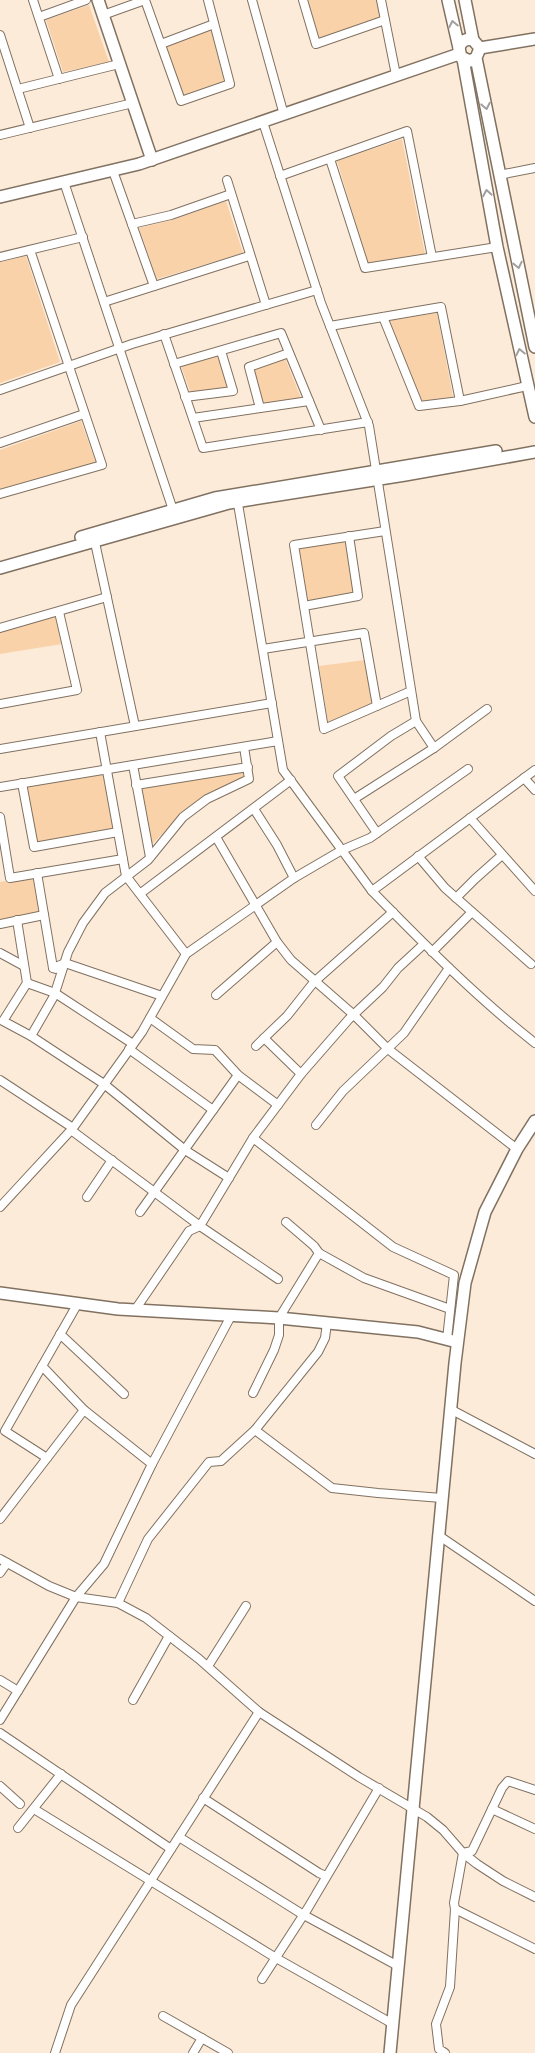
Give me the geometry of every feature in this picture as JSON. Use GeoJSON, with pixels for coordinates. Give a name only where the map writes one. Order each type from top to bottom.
{"type":"FeatureCollection","features":[{"type":"Feature","properties":{"kind":"street"},"geometry":{"type":"LineString","coordinates":[[33,0],[59,79]]}},
{"type":"Feature","properties":{"kind":"street"},"geometry":{"type":"LineString","coordinates":[[39,17],[86,0]]}},
{"type":"Feature","properties":{"kind":"street"},"geometry":{"type":"LineString","coordinates":[[98,0],[152,160]]}},
{"type":"Feature","properties":{"kind":"street"},"geometry":{"type":"LineString","coordinates":[[103,15],[145,0],[181,101],[230,84],[208,0]]}},
{"type":"Feature","properties":{"kind":"street"},"geometry":{"type":"LineString","coordinates":[[252,0],[284,115]]}},
{"type":"Feature","properties":{"kind":"street"},"geometry":{"type":"LineString","coordinates":[[303,0],[316,44],[385,20]]}},
{"type":"Feature","properties":{"kind":"street"},"geometry":{"type":"LineString","coordinates":[[381,0],[396,76]]}},
{"type":"Feature","properties":{"kind":"street"},"geometry":{"type":"LineString","coordinates":[[448,0],[497,247],[535,417]]}},
{"type":"Feature","properties":{"kind":"street"},"geometry":{"type":"LineString","coordinates":[[465,0],[535,348]]}},
{"type":"Feature","properties":{"kind":"street"},"geometry":{"type":"LineString","coordinates":[[161,44],[214,24]]}},
{"type":"Feature","properties":{"kind":"street"},"geometry":{"type":"LineString","coordinates":[[0,35],[30,128]]}},
{"type":"Feature","properties":{"kind":"street"},"geometry":{"type":"LineString","coordinates":[[460,54],[464,41],[476,49],[535,39]]}},
{"type":"Feature","properties":{"kind":"street"},"geometry":{"type":"LineString","coordinates":[[460,54],[470,61],[476,49]]}},
{"type":"Feature","properties":{"kind":"street"},"geometry":{"type":"LineString","coordinates":[[0,198],[152,160],[460,54]]}},
{"type":"Feature","properties":{"kind":"street"},"geometry":{"type":"LineString","coordinates":[[18,89],[119,64]]}},
{"type":"Feature","properties":{"kind":"street"},"geometry":{"type":"LineString","coordinates":[[0,135],[133,103]]}},
{"type":"Feature","properties":{"kind":"street"},"geometry":{"type":"LineString","coordinates":[[263,122],[317,290],[368,422],[416,721],[434,748]]}},
{"type":"Feature","properties":{"kind":"street"},"geometry":{"type":"LineString","coordinates":[[280,176],[407,132],[432,257]]}},
{"type":"Feature","properties":{"kind":"street"},"geometry":{"type":"LineString","coordinates":[[330,158],[366,268],[497,247]]}},
{"type":"Feature","properties":{"kind":"street"},"geometry":{"type":"LineString","coordinates":[[499,175],[535,168]]}},
{"type":"Feature","properties":{"kind":"street"},"geometry":{"type":"LineString","coordinates":[[113,171],[154,286]]}},
{"type":"Feature","properties":{"kind":"street"},"geometry":{"type":"LineString","coordinates":[[227,180],[249,256],[266,305]]}},
{"type":"Feature","properties":{"kind":"street"},"geometry":{"type":"LineString","coordinates":[[64,182],[173,510]]}},
{"type":"Feature","properties":{"kind":"street"},"geometry":{"type":"LineString","coordinates":[[132,224],[171,215],[231,194]]}},
{"type":"Feature","properties":{"kind":"street"},"geometry":{"type":"LineString","coordinates":[[0,257],[83,237]]}},
{"type":"Feature","properties":{"kind":"street"},"geometry":{"type":"LineString","coordinates":[[0,494],[102,466],[30,250]]}},
{"type":"Feature","properties":{"kind":"street"},"geometry":{"type":"LineString","coordinates":[[104,302],[249,256]]}},
{"type":"Feature","properties":{"kind":"street"},"geometry":{"type":"LineString","coordinates":[[0,390],[164,334],[317,290]]}},
{"type":"Feature","properties":{"kind":"street"},"geometry":{"type":"LineString","coordinates":[[330,326],[441,307],[460,401]]}},
{"type":"Feature","properties":{"kind":"street"},"geometry":{"type":"LineString","coordinates":[[383,317],[418,406],[460,401],[527,386]]}},
{"type":"Feature","properties":{"kind":"street"},"geometry":{"type":"LineString","coordinates":[[174,364],[281,333],[321,430]]}},
{"type":"Feature","properties":{"kind":"street"},"geometry":{"type":"LineString","coordinates":[[164,334],[203,448],[368,422]]}},
{"type":"Feature","properties":{"kind":"street"},"geometry":{"type":"LineString","coordinates":[[186,397],[233,391],[221,351]]}},
{"type":"Feature","properties":{"kind":"street"},"geometry":{"type":"LineString","coordinates":[[260,408],[249,367],[289,353]]}},
{"type":"Feature","properties":{"kind":"street"},"geometry":{"type":"LineString","coordinates":[[193,418],[309,400]]}},
{"type":"Feature","properties":{"kind":"street"},"geometry":{"type":"LineString","coordinates":[[0,443],[84,414]]}},
{"type":"Feature","properties":{"kind":"street"},"geometry":{"type":"LineString","coordinates":[[376,476],[535,445]]}},
{"type":"Feature","properties":{"kind":"street"},"geometry":{"type":"LineString","coordinates":[[0,568],[173,510],[237,498],[535,452]]}},
{"type":"Feature","properties":{"kind":"street"},"geometry":{"type":"LineString","coordinates":[[0,560],[94,537],[237,498]]}},
{"type":"Feature","properties":{"kind":"street"},"geometry":{"type":"LineString","coordinates":[[237,498],[283,770],[372,891],[449,968],[535,1043]]}},
{"type":"Feature","properties":{"kind":"street"},"geometry":{"type":"LineString","coordinates":[[385,531],[294,545],[324,729],[411,691]]}},
{"type":"Feature","properties":{"kind":"street"},"geometry":{"type":"LineString","coordinates":[[304,606],[358,596],[349,536]]}},
{"type":"Feature","properties":{"kind":"street"},"geometry":{"type":"LineString","coordinates":[[94,537],[135,726]]}},
{"type":"Feature","properties":{"kind":"street"},"geometry":{"type":"LineString","coordinates":[[0,628],[107,597]]}},
{"type":"Feature","properties":{"kind":"street"},"geometry":{"type":"LineString","coordinates":[[0,704],[77,690],[59,612]]}},
{"type":"Feature","properties":{"kind":"street"},"geometry":{"type":"LineString","coordinates":[[263,649],[364,633],[377,706]]}},
{"type":"Feature","properties":{"kind":"street"},"geometry":{"type":"LineString","coordinates":[[0,749],[272,703]]}},
{"type":"Feature","properties":{"kind":"street"},"geometry":{"type":"LineString","coordinates":[[354,799],[434,748],[486,709]]}},
{"type":"Feature","properties":{"kind":"street"},"geometry":{"type":"LineString","coordinates":[[377,833],[338,776],[391,736],[416,721]]}},
{"type":"Feature","properties":{"kind":"street"},"geometry":{"type":"LineString","coordinates":[[100,732],[126,876],[186,954]]}},
{"type":"Feature","properties":{"kind":"street"},"geometry":{"type":"LineString","coordinates":[[0,787],[278,741]]}},
{"type":"Feature","properties":{"kind":"street"},"geometry":{"type":"LineString","coordinates":[[31,1036],[55,993],[65,962],[83,923],[106,893],[150,857],[183,817],[207,799],[249,779],[244,747]]}},
{"type":"Feature","properties":{"kind":"street"},"geometry":{"type":"LineString","coordinates":[[133,765],[150,857]]}},
{"type":"Feature","properties":{"kind":"street"},"geometry":{"type":"LineString","coordinates":[[136,785],[248,767]]}},
{"type":"Feature","properties":{"kind":"street"},"geometry":{"type":"LineString","coordinates":[[0,1207],[72,1129],[150,1018],[186,954],[294,878],[342,850],[377,833],[468,769]]}},
{"type":"Feature","properties":{"kind":"street"},"geometry":{"type":"LineString","coordinates":[[372,891],[535,770]]}},
{"type":"Feature","properties":{"kind":"street"},"geometry":{"type":"LineString","coordinates":[[524,778],[535,790]]}},
{"type":"Feature","properties":{"kind":"street"},"geometry":{"type":"LineString","coordinates":[[141,894],[291,780]]}},
{"type":"Feature","properties":{"kind":"street"},"geometry":{"type":"LineString","coordinates":[[22,783],[34,846],[118,832]]}},
{"type":"Feature","properties":{"kind":"street"},"geometry":{"type":"LineString","coordinates":[[254,809],[277,845],[294,878]]}},
{"type":"Feature","properties":{"kind":"street"},"geometry":{"type":"LineString","coordinates":[[0,817],[10,878]]}},
{"type":"Feature","properties":{"kind":"street"},"geometry":{"type":"LineString","coordinates":[[470,818],[535,891]]}},
{"type":"Feature","properties":{"kind":"street"},"geometry":{"type":"LineString","coordinates":[[216,837],[277,942],[291,960],[354,1015],[388,1049],[516,1148]]}},
{"type":"Feature","properties":{"kind":"street"},"geometry":{"type":"LineString","coordinates":[[456,898],[475,878],[502,855]]}},
{"type":"Feature","properties":{"kind":"street"},"geometry":{"type":"LineString","coordinates":[[418,856],[471,913],[531,964]]}},
{"type":"Feature","properties":{"kind":"street"},"geometry":{"type":"LineString","coordinates":[[0,879],[122,859]]}},
{"type":"Feature","properties":{"kind":"street"},"geometry":{"type":"LineString","coordinates":[[37,873],[53,968],[61,974]]}},
{"type":"Feature","properties":{"kind":"street"},"geometry":{"type":"LineString","coordinates":[[256,1046],[287,1016],[314,982],[393,912]]}},
{"type":"Feature","properties":{"kind":"street"},"geometry":{"type":"LineString","coordinates":[[432,952],[471,913]]}},
{"type":"Feature","properties":{"kind":"street"},"geometry":{"type":"LineString","coordinates":[[0,924],[44,915]]}},
{"type":"Feature","properties":{"kind":"street"},"geometry":{"type":"LineString","coordinates":[[17,920],[27,982],[3,1021],[31,1036],[104,1084],[185,1150],[229,1178]]}},
{"type":"Feature","properties":{"kind":"street"},"geometry":{"type":"LineString","coordinates":[[216,995],[277,942]]}},
{"type":"Feature","properties":{"kind":"street"},"geometry":{"type":"LineString","coordinates":[[135,1310],[189,1231],[200,1226],[253,1138],[301,1074],[354,1015],[383,987],[398,968],[424,944]]}},
{"type":"Feature","properties":{"kind":"street"},"geometry":{"type":"LineString","coordinates":[[0,953],[24,966]]}},
{"type":"Feature","properties":{"kind":"street"},"geometry":{"type":"LineString","coordinates":[[53,968],[65,962],[162,996]]}},
{"type":"Feature","properties":{"kind":"street"},"geometry":{"type":"LineString","coordinates":[[316,1125],[343,1091],[404,1034],[449,968]]}},
{"type":"Feature","properties":{"kind":"street"},"geometry":{"type":"LineString","coordinates":[[27,982],[55,993],[131,1047],[213,1110]]}},
{"type":"Feature","properties":{"kind":"street"},"geometry":{"type":"LineString","coordinates":[[150,1018],[193,1049],[215,1050],[238,1075],[278,1105]]}},
{"type":"Feature","properties":{"kind":"street"},"geometry":{"type":"LineString","coordinates":[[264,1038],[301,1074]]}},
{"type":"Feature","properties":{"kind":"street"},"geometry":{"type":"LineString","coordinates":[[140,1212],[238,1075]]}},
{"type":"Feature","properties":{"kind":"street"},"geometry":{"type":"LineString","coordinates":[[0,1079],[72,1129],[200,1226],[278,1279]]}},
{"type":"Feature","properties":{"kind":"street"},"geometry":{"type":"LineString","coordinates":[[452,1341],[465,1283],[486,1212],[516,1148],[535,1121]]}},
{"type":"Feature","properties":{"kind":"street"},"geometry":{"type":"LineString","coordinates":[[253,1138],[393,1247],[454,1275],[450,1309],[452,1341],[450,1409],[390,2053]]}},
{"type":"Feature","properties":{"kind":"street"},"geometry":{"type":"LineString","coordinates":[[87,1197],[112,1160]]}},
{"type":"Feature","properties":{"kind":"street"},"geometry":{"type":"LineString","coordinates":[[286,1222],[314,1246],[319,1253],[364,1278],[450,1309]]}},
{"type":"Feature","properties":{"kind":"street"},"geometry":{"type":"LineString","coordinates":[[252,1393],[274,1350],[278,1335],[279,1318],[319,1253]]}},
{"type":"Feature","properties":{"kind":"street"},"geometry":{"type":"LineString","coordinates":[[0,1293],[135,1310],[279,1318],[418,1332],[452,1341]]}},
{"type":"Feature","properties":{"kind":"street"},"geometry":{"type":"LineString","coordinates":[[46,1458],[3,1429],[78,1303]]}},
{"type":"Feature","properties":{"kind":"street"},"geometry":{"type":"LineString","coordinates":[[0,1720],[76,1597],[104,1564],[152,1464],[231,1316]]}},
{"type":"Feature","properties":{"kind":"street"},"geometry":{"type":"LineString","coordinates":[[118,1603],[148,1539],[209,1462],[221,1461],[255,1430],[318,1352],[325,1338],[327,1323]]}},
{"type":"Feature","properties":{"kind":"street"},"geometry":{"type":"LineString","coordinates":[[60,1334],[124,1394]]}},
{"type":"Feature","properties":{"kind":"street"},"geometry":{"type":"LineString","coordinates":[[42,1366],[84,1410],[152,1464]]}},
{"type":"Feature","properties":{"kind":"street"},"geometry":{"type":"LineString","coordinates":[[450,1409],[535,1454]]}},
{"type":"Feature","properties":{"kind":"street"},"geometry":{"type":"LineString","coordinates":[[0,1519],[84,1410]]}},
{"type":"Feature","properties":{"kind":"street"},"geometry":{"type":"LineString","coordinates":[[255,1430],[332,1488],[442,1498]]}},
{"type":"Feature","properties":{"kind":"street"},"geometry":{"type":"LineString","coordinates":[[438,1535],[535,1600]]}},
{"type":"Feature","properties":{"kind":"street"},"geometry":{"type":"LineString","coordinates":[[0,1573],[3,1561],[49,1586],[76,1597],[118,1603],[146,1618],[208,1666],[259,1712],[379,1788],[413,1807],[443,1830],[463,1853],[477,1864],[503,1881],[535,1897]]}},
{"type":"Feature","properties":{"kind":"street"},"geometry":{"type":"LineString","coordinates":[[208,1666],[246,1606]]}},
{"type":"Feature","properties":{"kind":"street"},"geometry":{"type":"LineString","coordinates":[[133,1700],[169,1636]]}},
{"type":"Feature","properties":{"kind":"street"},"geometry":{"type":"LineString","coordinates":[[0,1680],[18,1691]]}},
{"type":"Feature","properties":{"kind":"street"},"geometry":{"type":"LineString","coordinates":[[55,2053],[71,2005],[259,1712]]}},
{"type":"Feature","properties":{"kind":"street"},"geometry":{"type":"LineString","coordinates":[[0,1733],[171,1849]]}},
{"type":"Feature","properties":{"kind":"street"},"geometry":{"type":"LineString","coordinates":[[18,1828],[61,1774]]}},
{"type":"Feature","properties":{"kind":"street"},"geometry":{"type":"LineString","coordinates":[[463,1853],[472,1851],[502,1788],[508,1781],[535,1790]]}},
{"type":"Feature","properties":{"kind":"street"},"geometry":{"type":"LineString","coordinates":[[0,1786],[20,1804]]}},
{"type":"Feature","properties":{"kind":"street"},"geometry":{"type":"LineString","coordinates":[[262,1979],[302,1914],[308,1908],[379,1788]]}},
{"type":"Feature","properties":{"kind":"street"},"geometry":{"type":"LineString","coordinates":[[203,1798],[319,1874],[326,1876]]}},
{"type":"Feature","properties":{"kind":"street"},"geometry":{"type":"LineString","coordinates":[[34,1808],[150,1882],[276,1958],[392,2024]]}},
{"type":"Feature","properties":{"kind":"street"},"geometry":{"type":"LineString","coordinates":[[492,1809],[535,1828]]}},
{"type":"Feature","properties":{"kind":"street"},"geometry":{"type":"LineString","coordinates":[[179,1836],[302,1914],[398,1966]]}},
{"type":"Feature","properties":{"kind":"street"},"geometry":{"type":"LineString","coordinates":[[445,2053],[440,2048],[436,2024],[450,1987],[454,1903],[463,1853]]}},
{"type":"Feature","properties":{"kind":"street"},"geometry":{"type":"LineString","coordinates":[[455,1908],[535,1948]]}},
{"type":"Feature","properties":{"kind":"street"},"geometry":{"type":"LineString","coordinates":[[163,2016],[228,2053]]}},
{"type":"Feature","properties":{"kind":"street"},"geometry":{"type":"LineString","coordinates":[[193,2053],[202,2038]]}},
{"type":"Feature","properties":{"kind":"shaded area"},"geometry":{"type":"Polygon","coordinates":[[[308,0],[378,0],[381,17],[318,39],[308,0]]]}},
{"type":"Feature","properties":{"kind":"shaded area"},"geometry":{"type":"Polygon","coordinates":[[[89,5],[109,62],[63,72],[46,20],[89,5]]]}},
{"type":"Feature","properties":{"kind":"shaded area"},"geometry":{"type":"Polygon","coordinates":[[[211,29],[224,81],[183,95],[166,45],[211,29]]]}},
{"type":"Feature","properties":{"kind":"shaded area"},"geometry":{"type":"Polygon","coordinates":[[[402,139],[425,254],[368,264],[337,161],[402,139]]]}},
{"type":"Feature","properties":{"kind":"shaded area"},"geometry":{"type":"Polygon","coordinates":[[[226,201],[243,253],[157,279],[139,228],[172,220],[226,201]]]}},
{"type":"Feature","properties":{"kind":"shaded area"},"geometry":{"type":"Polygon","coordinates":[[[26,256],[60,362],[0,383],[0,262],[26,256]]]}},
{"type":"Feature","properties":{"kind":"shaded area"},"geometry":{"type":"Polygon","coordinates":[[[437,313],[453,397],[422,401],[388,321],[437,313]]]}},
{"type":"Feature","properties":{"kind":"shaded area"},"geometry":{"type":"Polygon","coordinates":[[[219,355],[230,388],[191,394],[181,366],[219,355]]]}},
{"type":"Feature","properties":{"kind":"shaded area"},"geometry":{"type":"Polygon","coordinates":[[[285,358],[301,398],[263,404],[253,369],[285,358]]]}},
{"type":"Feature","properties":{"kind":"shaded area"},"geometry":{"type":"Polygon","coordinates":[[[81,421],[96,463],[0,489],[0,450],[81,421]]]}},
{"type":"Feature","properties":{"kind":"shaded area"},"geometry":{"type":"Polygon","coordinates":[[[347,540],[355,593],[307,601],[299,548],[347,540]]]}},
{"type":"Feature","properties":{"kind":"shaded area"},"geometry":{"type":"Polygon","coordinates":[[[56,616],[62,644],[0,654],[0,632],[56,616]]]}},
{"type":"Feature","properties":{"kind":"shaded area"},"geometry":{"type":"Polygon","coordinates":[[[365,660],[372,704],[328,722],[319,666],[365,660]]]}},
{"type":"Feature","properties":{"kind":"shaded area"},"geometry":{"type":"Polygon","coordinates":[[[243,772],[243,779],[195,802],[150,846],[141,789],[243,772]]]}},
{"type":"Feature","properties":{"kind":"shaded area"},"geometry":{"type":"Polygon","coordinates":[[[103,774],[113,829],[37,843],[27,787],[103,774]]]}},
{"type":"Feature","properties":{"kind":"shaded area"},"geometry":{"type":"Polygon","coordinates":[[[34,876],[40,913],[0,920],[0,882],[34,876]]]}}]}
